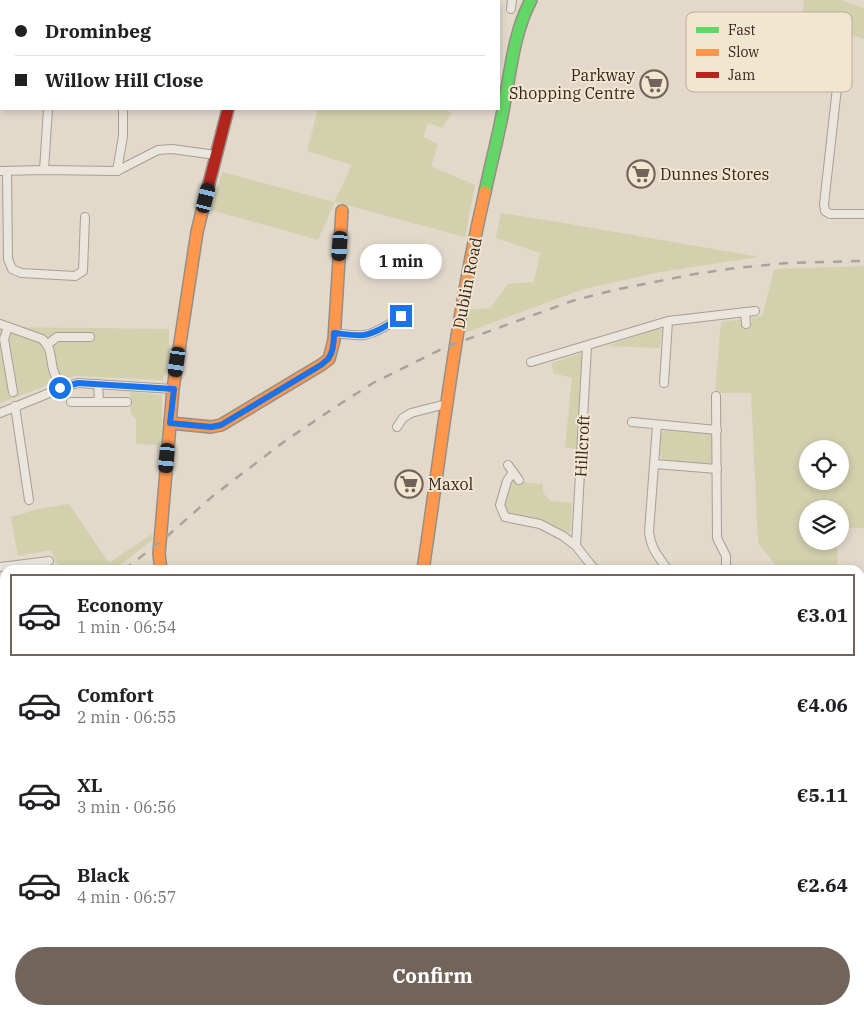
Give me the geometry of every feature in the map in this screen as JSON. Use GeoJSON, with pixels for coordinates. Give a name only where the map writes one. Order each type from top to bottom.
{"type":"FeatureCollection","features":[{"type":"Feature","properties":{"kind":"street"},"geometry":{"type":"LineString","coordinates":[[511,9],[512,0]]}},
{"type":"Feature","properties":{"kind":"street","name":"Dublin Road"},"geometry":{"type":"LineString","coordinates":[[424,565],[446,404],[467,276],[487,178],[498,135],[519,26],[525,9],[531,0]]}},
{"type":"Feature","properties":{"kind":"street"},"geometry":{"type":"LineString","coordinates":[[837,92],[824,204],[826,211],[830,214],[864,214]]}},
{"type":"Feature","properties":{"kind":"street"},"geometry":{"type":"LineString","coordinates":[[44,170],[48,110]]}},
{"type":"Feature","properties":{"kind":"street"},"geometry":{"type":"LineString","coordinates":[[117,171],[123,136],[123,110]]}},
{"type":"Feature","properties":{"kind":"street"},"geometry":{"type":"LineString","coordinates":[[160,565],[160,531],[170,423],[197,232],[228,110]]}},
{"type":"Feature","properties":{"kind":"street"},"geometry":{"type":"LineString","coordinates":[[85,217],[83,271],[75,276],[21,273],[12,269],[8,259],[3,171],[117,171],[158,150],[172,149],[216,155]]}},
{"type":"Feature","properties":{"kind":"street"},"geometry":{"type":"LineString","coordinates":[[170,423],[211,427],[221,425],[321,365],[329,358],[334,340],[342,211]]}},
{"type":"Feature","properties":{"kind":"street"},"geometry":{"type":"LineString","coordinates":[[532,362],[668,321],[755,311]]}},
{"type":"Feature","properties":{"kind":"street"},"geometry":{"type":"LineString","coordinates":[[745,312],[746,324]]}},
{"type":"Feature","properties":{"kind":"street"},"geometry":{"type":"LineString","coordinates":[[334,333],[364,335],[375,332],[401,316]]}},
{"type":"Feature","properties":{"kind":"street"},"geometry":{"type":"LineString","coordinates":[[664,383],[668,321]]}},
{"type":"Feature","properties":{"kind":"street"},"geometry":{"type":"LineString","coordinates":[[13,392],[4,339],[4,325],[42,338],[48,344],[53,370],[60,388]]}},
{"type":"Feature","properties":{"kind":"street"},"geometry":{"type":"LineString","coordinates":[[48,344],[57,337],[90,337]]}},
{"type":"Feature","properties":{"kind":"street","name":"Hillcroft"},"geometry":{"type":"LineString","coordinates":[[576,546],[587,346]]}},
{"type":"Feature","properties":{"kind":"street"},"geometry":{"type":"LineString","coordinates":[[0,413],[60,388],[78,383],[174,389]]}},
{"type":"Feature","properties":{"kind":"street"},"geometry":{"type":"LineString","coordinates":[[98,384],[98,402]]}},
{"type":"Feature","properties":{"kind":"street"},"geometry":{"type":"LineString","coordinates":[[716,396],[717,538],[726,556],[726,565]]}},
{"type":"Feature","properties":{"kind":"street"},"geometry":{"type":"LineString","coordinates":[[71,402],[127,402]]}},
{"type":"Feature","properties":{"kind":"street"},"geometry":{"type":"LineString","coordinates":[[397,427],[403,418],[411,413],[446,404]]}},
{"type":"Feature","properties":{"kind":"street"},"geometry":{"type":"LineString","coordinates":[[15,406],[29,500]]}},
{"type":"Feature","properties":{"kind":"street"},"geometry":{"type":"LineString","coordinates":[[632,422],[717,430]]}},
{"type":"Feature","properties":{"kind":"street"},"geometry":{"type":"LineString","coordinates":[[658,425],[649,532],[650,544],[664,565]]}},
{"type":"Feature","properties":{"kind":"street"},"geometry":{"type":"LineString","coordinates":[[655,464],[717,469]]}},
{"type":"Feature","properties":{"kind":"street"},"geometry":{"type":"LineString","coordinates":[[508,465],[519,480]]}},
{"type":"Feature","properties":{"kind":"street"},"geometry":{"type":"LineString","coordinates":[[513,472],[507,481],[500,505],[505,517],[540,524],[563,536],[576,546],[591,565]]}},
{"type":"Feature","properties":{"kind":"street"},"geometry":{"type":"LineString","coordinates":[[14,565],[49,560]]}},
{"type":"Feature","properties":{"kind":"shaded area"},"geometry":{"type":"Polygon","coordinates":[[[804,0],[841,0],[864,8],[864,39],[852,35],[852,12],[802,12],[804,0]]]}},
{"type":"Feature","properties":{"kind":"shaded area"},"geometry":{"type":"Polygon","coordinates":[[[318,110],[447,110],[452,113],[442,128],[428,123],[423,137],[438,144],[431,166],[475,185],[465,237],[335,202],[318,240],[211,210],[222,172],[334,202],[352,165],[307,151],[318,110]]]}},
{"type":"Feature","properties":{"kind":"shaded area"},"geometry":{"type":"Polygon","coordinates":[[[501,213],[759,257],[660,272],[584,289],[462,334],[464,310],[490,308],[508,284],[534,282],[540,253],[496,238],[501,213]]]}},
{"type":"Feature","properties":{"kind":"shaded area"},"geometry":{"type":"Polygon","coordinates":[[[864,266],[864,528],[849,528],[849,500],[799,500],[799,550],[837,550],[838,565],[775,565],[758,543],[751,393],[715,393],[721,322],[742,319],[743,326],[751,325],[752,318],[763,315],[774,269],[864,266]]]}},
{"type":"Feature","properties":{"kind":"shaded area"},"geometry":{"type":"Polygon","coordinates":[[[0,327],[169,329],[169,361],[163,380],[75,376],[0,403],[0,327]]]}},
{"type":"Feature","properties":{"kind":"shaded area"},"geometry":{"type":"Polygon","coordinates":[[[658,329],[662,330],[660,348],[606,346],[658,329]]]}},
{"type":"Feature","properties":{"kind":"shaded area"},"geometry":{"type":"Polygon","coordinates":[[[581,353],[583,355],[577,449],[565,447],[572,378],[553,373],[552,363],[581,353]]]}},
{"type":"Feature","properties":{"kind":"shaded area"},"geometry":{"type":"Polygon","coordinates":[[[130,392],[162,395],[162,445],[136,444],[136,419],[131,414],[130,392]]]}},
{"type":"Feature","properties":{"kind":"shaded area"},"geometry":{"type":"Polygon","coordinates":[[[667,429],[710,433],[714,438],[713,461],[708,465],[664,460],[660,456],[661,433],[667,429]]]}},
{"type":"Feature","properties":{"kind":"shaded area"},"geometry":{"type":"Polygon","coordinates":[[[512,481],[543,484],[543,493],[551,501],[572,503],[571,530],[568,533],[549,524],[509,513],[504,507],[512,481]]]}},
{"type":"Feature","properties":{"kind":"shaded area"},"geometry":{"type":"Polygon","coordinates":[[[69,504],[109,563],[152,534],[153,539],[120,565],[58,565],[51,550],[18,556],[11,517],[38,509],[69,504]]]}},
{"type":"Feature","properties":{"kind":"railway"},"geometry":{"type":"LineString","coordinates":[[130,565],[165,538],[214,495],[285,441],[373,383],[446,347],[572,301],[614,290],[736,268],[788,263],[864,261]]}},
{"type":"Feature","properties":{"kind":"traffic: fast"},"geometry":{"type":"LineString","coordinates":[[485,192],[517,38],[531,0]]}},
{"type":"Feature","properties":{"kind":"traffic: slow"},"geometry":{"type":"LineString","coordinates":[[424,565],[458,333],[485,192]]}},
{"type":"Feature","properties":{"kind":"traffic: slow"},"geometry":{"type":"LineString","coordinates":[[160,565],[159,554],[173,389],[197,232],[205,199]]}},
{"type":"Feature","properties":{"kind":"traffic: slow"},"geometry":{"type":"LineString","coordinates":[[170,423],[211,427],[221,425],[329,359],[334,340],[342,211]]}},
{"type":"Feature","properties":{"kind":"traffic: jam"},"geometry":{"type":"LineString","coordinates":[[205,199],[228,110]]}},
{"type":"Feature","properties":{"kind":"place","name":"Parkway Shopping Centre"},"geometry":{"type":"Point","coordinates":[654,84]}},
{"type":"Feature","properties":{"kind":"place","name":"Dunnes Stores"},"geometry":{"type":"Point","coordinates":[641,174]}},
{"type":"Feature","properties":{"kind":"place","name":"Maxol"},"geometry":{"type":"Point","coordinates":[409,484]}},
{"type":"Feature","properties":{"kind":"route"},"geometry":{"type":"LineString","coordinates":[[60,388],[78,383],[174,389],[170,423],[211,427],[221,425],[321,365],[331,354],[334,333],[364,335],[375,332],[401,316]]}}]}
